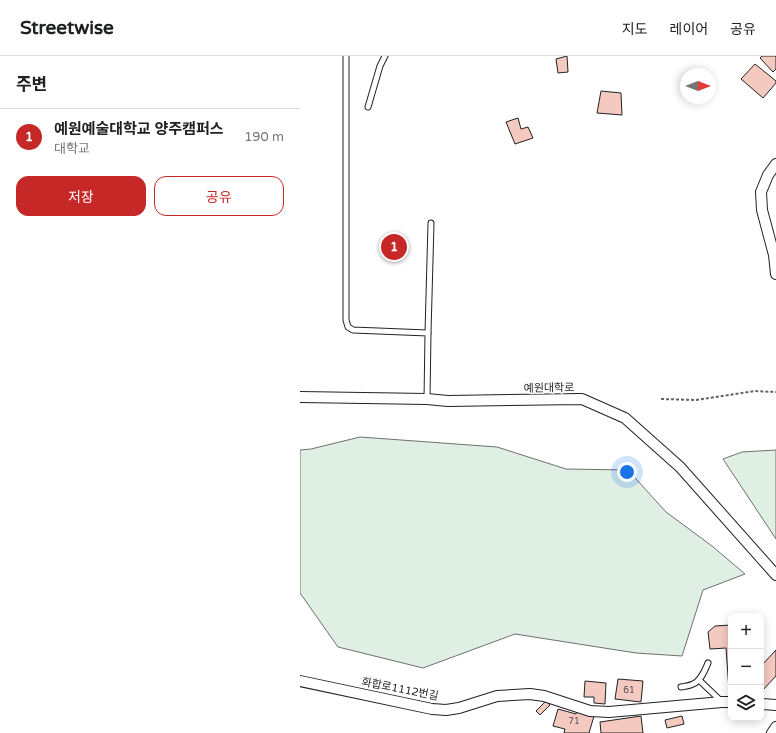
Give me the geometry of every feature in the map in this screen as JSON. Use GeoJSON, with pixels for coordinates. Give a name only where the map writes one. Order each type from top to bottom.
{"type":"FeatureCollection","features":[{"type":"Feature","properties":{"kind":"street"},"geometry":{"type":"LineString","coordinates":[[776,164],[768,175],[761,192],[762,210],[774,256],[776,274]]}},
{"type":"Feature","properties":{"kind":"street","name":"예원대학로"},"geometry":{"type":"LineString","coordinates":[[300,397],[427,399],[448,401],[582,399],[625,418],[680,467],[776,575]]}},
{"type":"Feature","properties":{"kind":"street","name":"화합로1112번길"},"geometry":{"type":"LineString","coordinates":[[300,680],[432,709],[446,710],[459,708],[497,696],[513,694],[544,696],[590,711],[608,712],[726,702]]}},
{"type":"Feature","properties":{"kind":"street"},"geometry":{"type":"LineString","coordinates":[[764,704],[776,705]]}},
{"type":"Feature","properties":{"kind":"street"},"geometry":{"type":"LineString","coordinates":[[772,733],[776,727]]}},
{"type":"Feature","properties":{"kind":"lane"},"geometry":{"type":"LineString","coordinates":[[346,56],[347,325],[351,330],[358,331],[428,333]]}},
{"type":"Feature","properties":{"kind":"lane"},"geometry":{"type":"LineString","coordinates":[[368,107],[384,56]]}},
{"type":"Feature","properties":{"kind":"lane"},"geometry":{"type":"LineString","coordinates":[[427,399],[431,222]]}},
{"type":"Feature","properties":{"kind":"lane"},"geometry":{"type":"LineString","coordinates":[[681,687],[693,684],[699,680],[708,663]]}},
{"type":"Feature","properties":{"kind":"lane"},"geometry":{"type":"LineString","coordinates":[[699,680],[726,702]]}},
{"type":"Feature","properties":{"kind":"path"},"geometry":{"type":"LineString","coordinates":[[661,399],[696,400],[756,391],[776,392]]}},
{"type":"Feature","properties":{"kind":"green space"},"geometry":{"type":"Polygon","coordinates":[[[360,437],[497,447],[566,469],[628,470],[666,512],[712,546],[745,574],[703,590],[682,656],[636,653],[515,634],[423,668],[338,647],[300,593],[300,450],[311,449],[360,437]]]}},
{"type":"Feature","properties":{"kind":"green space"},"geometry":{"type":"Polygon","coordinates":[[[776,450],[776,539],[723,459],[742,452],[776,450]]]}},
{"type":"Feature","properties":{"kind":"building"},"geometry":{"type":"Polygon","coordinates":[[[567,56],[568,72],[558,73],[556,59],[567,56]]]}},
{"type":"Feature","properties":{"kind":"building"},"geometry":{"type":"Polygon","coordinates":[[[762,56],[776,56],[776,69],[773,72],[760,58],[762,56]]]}},
{"type":"Feature","properties":{"kind":"building"},"geometry":{"type":"Polygon","coordinates":[[[755,64],[776,81],[776,83],[763,98],[741,79],[755,64]]]}},
{"type":"Feature","properties":{"kind":"building"},"geometry":{"type":"Polygon","coordinates":[[[601,91],[621,93],[622,115],[597,113],[601,91]]]}},
{"type":"Feature","properties":{"kind":"building"},"geometry":{"type":"Polygon","coordinates":[[[518,118],[521,129],[528,127],[533,138],[515,144],[506,122],[518,118]]]}},
{"type":"Feature","properties":{"kind":"building"},"geometry":{"type":"Polygon","coordinates":[[[728,625],[728,676],[726,648],[710,649],[708,632],[715,626],[728,625]]]}},
{"type":"Feature","properties":{"kind":"building"},"geometry":{"type":"Polygon","coordinates":[[[776,650],[776,676],[764,689],[764,685],[764,663],[776,650]]]}},
{"type":"Feature","properties":{"kind":"building"},"geometry":{"type":"Polygon","coordinates":[[[618,679],[643,681],[641,702],[615,699],[618,679]]]}},
{"type":"Feature","properties":{"kind":"building"},"geometry":{"type":"Polygon","coordinates":[[[585,681],[606,683],[605,704],[594,703],[594,697],[584,697],[585,681]]]}},
{"type":"Feature","properties":{"kind":"building"},"geometry":{"type":"Polygon","coordinates":[[[546,701],[550,705],[540,715],[536,711],[546,701]]]}},
{"type":"Feature","properties":{"kind":"building"},"geometry":{"type":"Polygon","coordinates":[[[558,709],[576,714],[577,711],[594,716],[589,733],[564,733],[565,729],[553,726],[558,709]]]}},
{"type":"Feature","properties":{"kind":"building"},"geometry":{"type":"Polygon","coordinates":[[[641,716],[643,733],[601,733],[600,722],[641,716]]]}},
{"type":"Feature","properties":{"kind":"building"},"geometry":{"type":"Polygon","coordinates":[[[682,716],[684,724],[667,728],[665,720],[682,716]]]}},
{"type":"Feature","properties":{"kind":"place","name":"예원예술대학교 양주캠퍼스"},"geometry":{"type":"Point","coordinates":[394,247]}}]}
